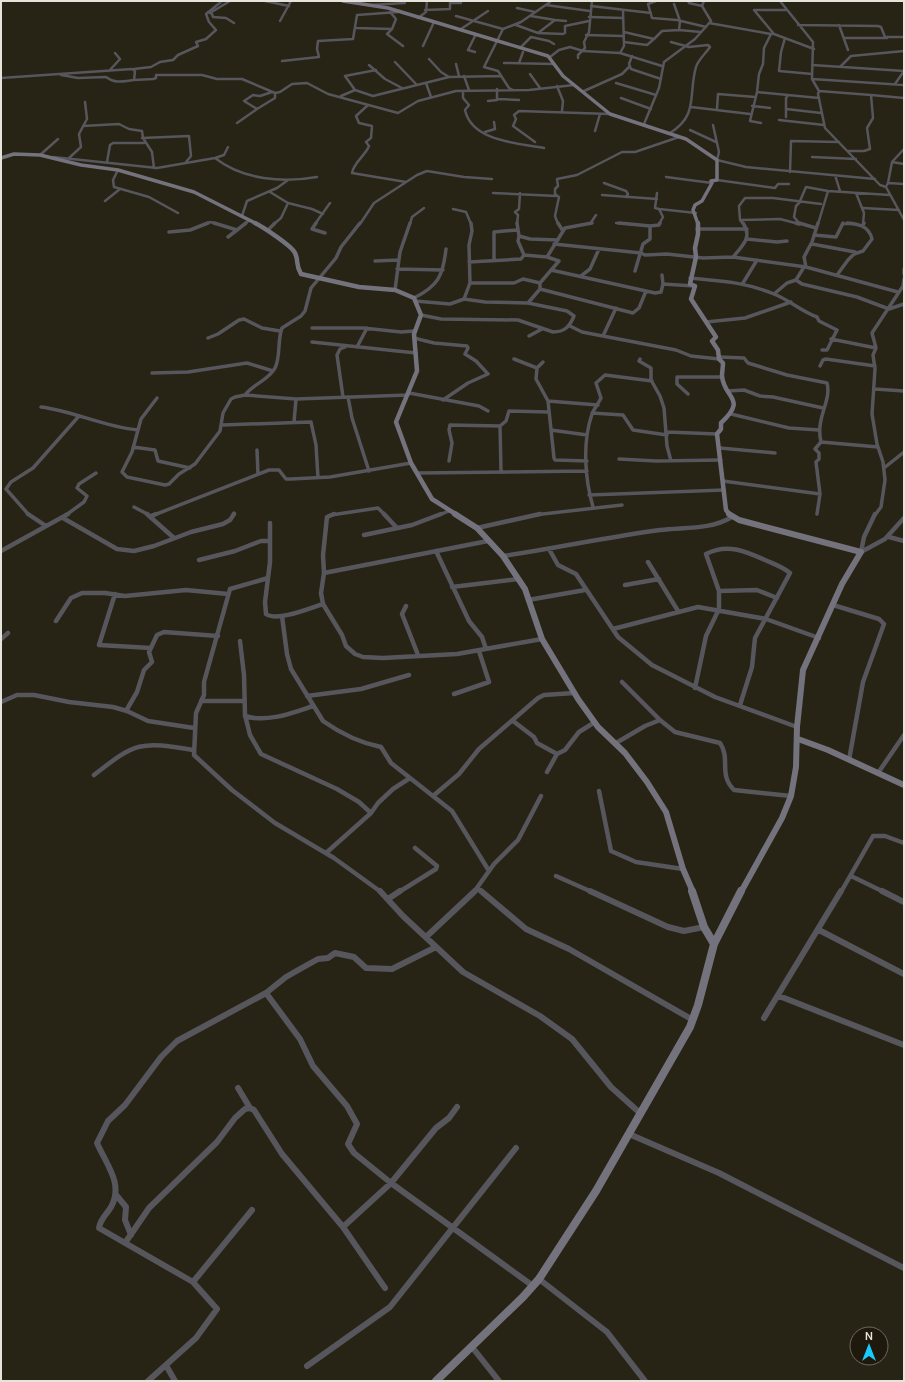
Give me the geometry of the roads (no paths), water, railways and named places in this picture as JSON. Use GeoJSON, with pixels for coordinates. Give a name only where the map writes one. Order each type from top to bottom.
{"type":"FeatureCollection","features":[{"type":"Feature","properties":{"kind":"street"},"geometry":{"type":"LineString","coordinates":[[1,78],[151,68],[160,62],[172,60],[178,55],[198,46],[196,42],[206,39],[216,30],[209,22],[209,13],[222,1]]}},
{"type":"Feature","properties":{"kind":"street"},"geometry":{"type":"LineString","coordinates":[[209,13],[230,1]]}},
{"type":"Feature","properties":{"kind":"street"},"geometry":{"type":"LineString","coordinates":[[265,1],[289,6]]}},
{"type":"Feature","properties":{"kind":"street"},"geometry":{"type":"LineString","coordinates":[[280,21],[291,1]]}},
{"type":"Feature","properties":{"kind":"street"},"geometry":{"type":"LineString","coordinates":[[342,1],[370,5],[398,12],[461,29],[550,57],[568,47],[583,51],[620,53],[662,66]]}},
{"type":"Feature","properties":{"kind":"street"},"geometry":{"type":"LineString","coordinates":[[418,18],[423,16],[426,12],[427,1]]}},
{"type":"Feature","properties":{"kind":"street"},"geometry":{"type":"LineString","coordinates":[[456,16],[503,29],[516,25],[550,2],[548,1]]}},
{"type":"Feature","properties":{"kind":"street"},"geometry":{"type":"LineString","coordinates":[[578,58],[578,55],[585,48],[584,42],[586,35],[589,32],[589,16],[592,1]]}},
{"type":"Feature","properties":{"kind":"street"},"geometry":{"type":"LineString","coordinates":[[656,1],[648,4],[651,18],[706,27]]}},
{"type":"Feature","properties":{"kind":"street"},"geometry":{"type":"LineString","coordinates":[[644,124],[661,80],[662,66],[667,58],[686,47],[711,21],[702,6],[689,3],[688,1]]}},
{"type":"Feature","properties":{"kind":"street"},"geometry":{"type":"LineString","coordinates":[[702,6],[704,1]]}},
{"type":"Feature","properties":{"kind":"street"},"geometry":{"type":"LineString","coordinates":[[780,1],[798,25],[812,40],[814,50],[812,79],[819,91],[818,94],[824,125],[880,185],[904,184]]}},
{"type":"Feature","properties":{"kind":"street"},"geometry":{"type":"LineString","coordinates":[[370,5],[405,3]]}},
{"type":"Feature","properties":{"kind":"street"},"geometry":{"type":"LineString","coordinates":[[425,10],[446,10],[450,9],[450,3],[461,3]]}},
{"type":"Feature","properties":{"kind":"street"},"geometry":{"type":"LineString","coordinates":[[674,4],[680,22],[679,30]]}},
{"type":"Feature","properties":{"kind":"street"},"geometry":{"type":"LineString","coordinates":[[546,5],[590,11]]}},
{"type":"Feature","properties":{"kind":"street"},"geometry":{"type":"LineString","coordinates":[[590,6],[617,8],[622,11],[651,13]]}},
{"type":"Feature","properties":{"kind":"street"},"geometry":{"type":"LineString","coordinates":[[517,8],[535,12]]}},
{"type":"Feature","properties":{"kind":"street"},"geometry":{"type":"LineString","coordinates":[[772,34],[754,10],[786,10]]}},
{"type":"Feature","properties":{"kind":"street"},"geometry":{"type":"LineString","coordinates":[[461,29],[472,20],[488,11]]}},
{"type":"Feature","properties":{"kind":"street"},"geometry":{"type":"LineString","coordinates":[[620,53],[624,46],[622,11]]}},
{"type":"Feature","properties":{"kind":"street"},"geometry":{"type":"LineString","coordinates":[[390,12],[396,19],[392,29],[387,34],[403,46]]}},
{"type":"Feature","properties":{"kind":"street"},"geometry":{"type":"LineString","coordinates":[[282,61],[319,57],[317,50],[318,41],[352,40],[354,38],[356,28],[357,15],[398,12]]}},
{"type":"Feature","properties":{"kind":"street"},"geometry":{"type":"LineString","coordinates":[[209,13],[213,17],[226,18],[234,23]]}},
{"type":"Feature","properties":{"kind":"street"},"geometry":{"type":"LineString","coordinates":[[530,16],[566,21]]}},
{"type":"Feature","properties":{"kind":"street"},"geometry":{"type":"LineString","coordinates":[[589,16],[623,18]]}},
{"type":"Feature","properties":{"kind":"street"},"geometry":{"type":"LineString","coordinates":[[538,32],[556,20]]}},
{"type":"Feature","properties":{"kind":"street"},"geometry":{"type":"LineString","coordinates":[[516,25],[538,32],[564,33],[566,26],[589,21]]}},
{"type":"Feature","properties":{"kind":"street"},"geometry":{"type":"LineString","coordinates":[[423,46],[424,40],[434,22]]}},
{"type":"Feature","properties":{"kind":"street"},"geometry":{"type":"LineString","coordinates":[[709,23],[772,34],[814,50]]}},
{"type":"Feature","properties":{"kind":"street"},"geometry":{"type":"LineString","coordinates":[[798,25],[878,26],[887,38]]}},
{"type":"Feature","properties":{"kind":"street"},"geometry":{"type":"LineString","coordinates":[[838,26],[848,50]]}},
{"type":"Feature","properties":{"kind":"street"},"geometry":{"type":"LineString","coordinates":[[356,28],[392,29]]}},
{"type":"Feature","properties":{"kind":"street"},"geometry":{"type":"LineString","coordinates":[[503,29],[502,34],[484,66],[498,71],[509,88],[513,90]]}},
{"type":"Feature","properties":{"kind":"street"},"geometry":{"type":"LineString","coordinates":[[624,42],[647,45],[662,32],[679,30],[701,32]]}},
{"type":"Feature","properties":{"kind":"street"},"geometry":{"type":"LineString","coordinates":[[624,32],[654,39]]}},
{"type":"Feature","properties":{"kind":"street"},"geometry":{"type":"LineString","coordinates":[[475,52],[468,50],[476,34]]}},
{"type":"Feature","properties":{"kind":"street"},"geometry":{"type":"LineString","coordinates":[[761,123],[750,121],[750,114],[757,92],[760,69],[763,64],[762,55],[764,45],[772,34]]}},
{"type":"Feature","properties":{"kind":"street"},"geometry":{"type":"LineString","coordinates":[[586,35],[623,36]]}},
{"type":"Feature","properties":{"kind":"street"},"geometry":{"type":"LineString","coordinates":[[520,48],[532,37],[549,41],[554,44]]}},
{"type":"Feature","properties":{"kind":"street"},"geometry":{"type":"LineString","coordinates":[[844,38],[904,37]]}},
{"type":"Feature","properties":{"kind":"street"},"geometry":{"type":"LineString","coordinates":[[785,38],[781,52],[779,71],[812,74]]}},
{"type":"Feature","properties":{"kind":"street"},"geometry":{"type":"LineString","coordinates":[[670,133],[681,126],[691,107],[696,66],[710,47],[686,47],[671,42]]}},
{"type":"Feature","properties":{"kind":"street"},"geometry":{"type":"LineString","coordinates":[[840,67],[851,56],[904,51]]}},
{"type":"Feature","properties":{"kind":"street"},"geometry":{"type":"LineString","coordinates":[[112,70],[120,59],[115,52]]}},
{"type":"Feature","properties":{"kind":"street"},"geometry":{"type":"LineString","coordinates":[[519,63],[523,52]]}},
{"type":"Feature","properties":{"kind":"street"},"geometry":{"type":"LineString","coordinates":[[584,91],[622,74],[629,67],[632,56]]}},
{"type":"Feature","properties":{"kind":"street"},"geometry":{"type":"LineString","coordinates":[[550,57],[553,64],[574,84],[610,114]]}},
{"type":"Feature","properties":{"kind":"street"},"geometry":{"type":"LineString","coordinates":[[429,59],[441,72],[449,77]]}},
{"type":"Feature","properties":{"kind":"street"},"geometry":{"type":"LineString","coordinates":[[395,62],[416,84]]}},
{"type":"Feature","properties":{"kind":"street"},"geometry":{"type":"LineString","coordinates":[[504,63],[553,64]]}},
{"type":"Feature","properties":{"kind":"street"},"geometry":{"type":"LineString","coordinates":[[456,64],[459,76]]}},
{"type":"Feature","properties":{"kind":"street"},"geometry":{"type":"LineString","coordinates":[[369,65],[385,79],[402,88]]}},
{"type":"Feature","properties":{"kind":"street"},"geometry":{"type":"LineString","coordinates":[[812,65],[904,71]]}},
{"type":"Feature","properties":{"kind":"street"},"geometry":{"type":"LineString","coordinates":[[629,67],[661,80]]}},
{"type":"Feature","properties":{"kind":"street"},"geometry":{"type":"LineString","coordinates":[[134,70],[134,80]]}},
{"type":"Feature","properties":{"kind":"street"},"geometry":{"type":"LineString","coordinates":[[376,70],[345,76],[355,90],[372,96],[449,77],[501,76]]}},
{"type":"Feature","properties":{"kind":"street"},"geometry":{"type":"LineString","coordinates":[[895,84],[904,71]]}},
{"type":"Feature","properties":{"kind":"street"},"geometry":{"type":"LineString","coordinates":[[47,74],[78,78],[106,77],[111,81],[117,82],[153,79],[156,78],[156,75],[202,75],[217,79],[242,79],[274,92]]}},
{"type":"Feature","properties":{"kind":"street"},"geometry":{"type":"LineString","coordinates":[[530,74],[540,88]]}},
{"type":"Feature","properties":{"kind":"street"},"geometry":{"type":"LineString","coordinates":[[464,76],[469,90]]}},
{"type":"Feature","properties":{"kind":"street"},"geometry":{"type":"LineString","coordinates":[[812,79],[904,85]]}},
{"type":"Feature","properties":{"kind":"street"},"geometry":{"type":"LineString","coordinates":[[257,109],[244,101],[253,95],[260,96],[280,92],[292,84],[307,83],[328,94],[341,96],[398,114],[418,101],[463,91],[496,89],[513,90],[574,84]]}},
{"type":"Feature","properties":{"kind":"street"},"geometry":{"type":"LineString","coordinates":[[426,83],[431,97]]}},
{"type":"Feature","properties":{"kind":"street"},"geometry":{"type":"LineString","coordinates":[[616,83],[656,95]]}},
{"type":"Feature","properties":{"kind":"street"},"geometry":{"type":"LineString","coordinates":[[557,86],[563,100],[564,106],[562,111]]}},
{"type":"Feature","properties":{"kind":"street"},"geometry":{"type":"LineString","coordinates":[[496,89],[498,99]]}},
{"type":"Feature","properties":{"kind":"street"},"geometry":{"type":"LineString","coordinates":[[341,96],[355,90]]}},
{"type":"Feature","properties":{"kind":"street"},"geometry":{"type":"LineString","coordinates":[[463,91],[463,98],[468,105],[465,110],[467,120],[499,140],[544,148]]}},
{"type":"Feature","properties":{"kind":"street"},"geometry":{"type":"LineString","coordinates":[[819,91],[904,98]]}},
{"type":"Feature","properties":{"kind":"street"},"geometry":{"type":"LineString","coordinates":[[237,123],[275,98],[274,92]]}},
{"type":"Feature","properties":{"kind":"street"},"geometry":{"type":"LineString","coordinates":[[757,92],[819,98]]}},
{"type":"Feature","properties":{"kind":"street"},"geometry":{"type":"LineString","coordinates":[[718,109],[718,94],[755,97]]}},
{"type":"Feature","properties":{"kind":"street"},"geometry":{"type":"LineString","coordinates":[[786,117],[786,98],[788,94]]}},
{"type":"Feature","properties":{"kind":"street"},"geometry":{"type":"LineString","coordinates":[[849,151],[864,151],[870,149],[867,128],[873,118],[871,95]]}},
{"type":"Feature","properties":{"kind":"street"},"geometry":{"type":"LineString","coordinates":[[621,98],[651,108]]}},
{"type":"Feature","properties":{"kind":"street"},"geometry":{"type":"LineString","coordinates":[[488,101],[498,99],[519,100]]}},
{"type":"Feature","properties":{"kind":"street"},"geometry":{"type":"LineString","coordinates":[[69,158],[81,147],[79,134],[87,119],[85,102]]}},
{"type":"Feature","properties":{"kind":"street"},"geometry":{"type":"LineString","coordinates":[[368,105],[356,116],[359,123],[372,126],[371,138],[366,142],[369,146],[368,150],[352,167],[352,173],[406,182]]}},
{"type":"Feature","properties":{"kind":"street"},"geometry":{"type":"LineString","coordinates":[[752,106],[770,108]]}},
{"type":"Feature","properties":{"kind":"street"},"geometry":{"type":"LineString","coordinates":[[691,107],[750,114]]}},
{"type":"Feature","properties":{"kind":"street"},"geometry":{"type":"LineString","coordinates":[[786,109],[821,113]]}},
{"type":"Feature","properties":{"kind":"street"},"geometry":{"type":"LineString","coordinates":[[535,142],[513,126],[515,113],[524,110],[610,114],[670,133],[695,144],[717,160],[746,168],[875,179]]}},
{"type":"Feature","properties":{"kind":"street"},"geometry":{"type":"LineString","coordinates":[[595,131],[600,114]]}},
{"type":"Feature","properties":{"kind":"street"},"geometry":{"type":"LineString","coordinates":[[779,120],[824,125]]}},
{"type":"Feature","properties":{"kind":"street"},"geometry":{"type":"LineString","coordinates":[[485,132],[495,129],[494,122]]}},
{"type":"Feature","properties":{"kind":"street"},"geometry":{"type":"LineString","coordinates":[[83,126],[119,124],[129,129],[142,131],[144,143],[151,150],[154,168]]}},
{"type":"Feature","properties":{"kind":"street"},"geometry":{"type":"LineString","coordinates":[[695,286],[690,284],[690,278],[697,257],[694,248],[698,241],[698,222],[696,213],[693,210],[695,205],[702,201],[714,182],[719,152],[713,125]]}},
{"type":"Feature","properties":{"kind":"street"},"geometry":{"type":"LineString","coordinates":[[690,130],[716,142]]}},
{"type":"Feature","properties":{"kind":"street"},"geometry":{"type":"LineString","coordinates":[[142,138],[189,136],[191,156],[186,162]]}},
{"type":"Feature","properties":{"kind":"street"},"geometry":{"type":"LineString","coordinates":[[559,197],[554,191],[558,186],[557,179],[577,175],[622,152],[635,152],[679,137]]}},
{"type":"Feature","properties":{"kind":"street"},"geometry":{"type":"LineString","coordinates":[[40,155],[58,140]]}},
{"type":"Feature","properties":{"kind":"street"},"geometry":{"type":"LineString","coordinates":[[790,172],[789,149],[791,141],[839,142]]}},
{"type":"Feature","properties":{"kind":"street"},"geometry":{"type":"LineString","coordinates":[[107,162],[110,145],[144,143]]}},
{"type":"Feature","properties":{"kind":"street"},"geometry":{"type":"LineString","coordinates":[[47,157],[163,168],[186,162],[215,158],[224,155],[228,147]]}},
{"type":"Feature","properties":{"kind":"street"},"geometry":{"type":"LineString","coordinates":[[904,148],[892,162],[887,185],[890,195],[904,220]]}},
{"type":"Feature","properties":{"kind":"street"},"geometry":{"type":"LineString","coordinates":[[1,158],[14,154],[40,155],[81,165],[118,170],[194,192],[268,230],[285,245],[294,250],[296,254],[296,266],[301,274],[359,287],[395,290],[415,300],[450,304],[464,299],[485,302],[528,302],[572,313],[574,316],[570,326],[560,332],[547,332],[518,320],[441,319],[421,315]]}},
{"type":"Feature","properties":{"kind":"street"},"geometry":{"type":"LineString","coordinates":[[812,157],[856,159]]}},
{"type":"Feature","properties":{"kind":"street"},"geometry":{"type":"LineString","coordinates":[[215,158],[222,165],[249,175],[288,180],[317,178]]}},
{"type":"Feature","properties":{"kind":"street"},"geometry":{"type":"LineString","coordinates":[[892,162],[904,164]]}},
{"type":"Feature","properties":{"kind":"street"},"geometry":{"type":"LineString","coordinates":[[118,170],[113,180],[114,187],[130,191],[136,195],[143,194],[166,204],[178,213]]}},
{"type":"Feature","properties":{"kind":"street"},"geometry":{"type":"LineString","coordinates":[[245,395],[247,390],[273,372],[276,367],[280,331],[284,325],[301,316],[305,312],[311,288],[321,278],[341,247],[358,227],[374,203],[406,182],[427,171],[464,178],[492,179]]}},
{"type":"Feature","properties":{"kind":"street"},"geometry":{"type":"LineString","coordinates":[[834,175],[840,191]]}},
{"type":"Feature","properties":{"kind":"street"},"geometry":{"type":"LineString","coordinates":[[666,177],[775,188],[778,184],[789,184]]}},
{"type":"Feature","properties":{"kind":"street"},"geometry":{"type":"LineString","coordinates":[[242,216],[247,201],[270,192],[288,180]]}},
{"type":"Feature","properties":{"kind":"street"},"geometry":{"type":"LineString","coordinates":[[604,183],[626,191],[628,194],[626,197]]}},
{"type":"Feature","properties":{"kind":"street"},"geometry":{"type":"LineString","coordinates":[[799,224],[799,221],[794,217],[796,206],[800,202],[806,187],[828,191],[890,195]]}},
{"type":"Feature","properties":{"kind":"street"},"geometry":{"type":"LineString","coordinates":[[105,201],[120,189]]}},
{"type":"Feature","properties":{"kind":"street"},"geometry":{"type":"LineString","coordinates":[[774,294],[787,283],[796,280],[805,267],[804,257],[811,247],[821,204],[828,191]]}},
{"type":"Feature","properties":{"kind":"street"},"geometry":{"type":"LineString","coordinates":[[270,192],[288,203],[312,209],[323,214]]}},
{"type":"Feature","properties":{"kind":"street"},"geometry":{"type":"LineString","coordinates":[[493,193],[520,193],[559,197]]}},
{"type":"Feature","properties":{"kind":"street"},"geometry":{"type":"LineString","coordinates":[[520,193],[519,209],[515,212],[518,215],[518,241],[524,255]]}},
{"type":"Feature","properties":{"kind":"street"},"geometry":{"type":"LineString","coordinates":[[616,223],[650,226],[659,225],[663,217],[659,209],[655,208],[657,193]]}},
{"type":"Feature","properties":{"kind":"street"},"geometry":{"type":"LineString","coordinates":[[856,193],[863,208],[865,221],[863,225]]}},
{"type":"Feature","properties":{"kind":"street"},"geometry":{"type":"LineString","coordinates":[[602,195],[657,200]]}},
{"type":"Feature","properties":{"kind":"street"},"geometry":{"type":"LineString","coordinates":[[559,197],[554,216],[557,224],[563,231]]}},
{"type":"Feature","properties":{"kind":"street"},"geometry":{"type":"LineString","coordinates":[[733,257],[747,239],[747,229],[740,220],[739,206],[746,198],[773,198],[821,204]]}},
{"type":"Feature","properties":{"kind":"street"},"geometry":{"type":"LineString","coordinates":[[268,230],[281,218],[288,203]]}},
{"type":"Feature","properties":{"kind":"street"},"geometry":{"type":"LineString","coordinates":[[325,233],[312,229],[330,203]]}},
{"type":"Feature","properties":{"kind":"street"},"geometry":{"type":"LineString","coordinates":[[395,290],[398,260],[412,218],[424,208]]}},
{"type":"Feature","properties":{"kind":"street"},"geometry":{"type":"LineString","coordinates":[[863,208],[899,210]]}},
{"type":"Feature","properties":{"kind":"street"},"geometry":{"type":"LineString","coordinates":[[453,209],[466,212],[471,222],[469,262],[470,283],[464,299]]}},
{"type":"Feature","properties":{"kind":"street"},"geometry":{"type":"LineString","coordinates":[[659,209],[696,213]]}},
{"type":"Feature","properties":{"kind":"street"},"geometry":{"type":"LineString","coordinates":[[547,257],[554,244],[567,227],[589,225],[592,223],[596,215]]}},
{"type":"Feature","properties":{"kind":"street"},"geometry":{"type":"LineString","coordinates":[[740,220],[780,219],[816,228]]}},
{"type":"Feature","properties":{"kind":"street"},"geometry":{"type":"LineString","coordinates":[[228,237],[250,220]]}},
{"type":"Feature","properties":{"kind":"street"},"geometry":{"type":"LineString","coordinates":[[169,232],[185,233],[194,231],[210,222],[237,230]]}},
{"type":"Feature","properties":{"kind":"street"},"geometry":{"type":"LineString","coordinates":[[812,244],[855,252],[863,251],[872,239],[868,228],[863,225],[843,223],[836,237],[814,235]]}},
{"type":"Feature","properties":{"kind":"street"},"geometry":{"type":"LineString","coordinates":[[635,272],[643,244],[650,239],[650,226]]}},
{"type":"Feature","properties":{"kind":"street"},"geometry":{"type":"LineString","coordinates":[[697,229],[747,229]]}},
{"type":"Feature","properties":{"kind":"street"},"geometry":{"type":"LineString","coordinates":[[494,260],[494,232],[501,230],[517,230]]}},
{"type":"Feature","properties":{"kind":"street"},"geometry":{"type":"LineString","coordinates":[[519,236],[530,239],[558,240]]}},
{"type":"Feature","properties":{"kind":"street"},"geometry":{"type":"LineString","coordinates":[[747,239],[755,237],[776,242],[787,241]]}},
{"type":"Feature","properties":{"kind":"street"},"geometry":{"type":"LineString","coordinates":[[554,244],[641,253],[645,255],[667,254],[697,257],[733,257],[757,260],[805,267],[898,292]]}},
{"type":"Feature","properties":{"kind":"street"},"geometry":{"type":"LineString","coordinates":[[415,300],[438,282],[442,276],[446,249]]}},
{"type":"Feature","properties":{"kind":"street"},"geometry":{"type":"LineString","coordinates":[[581,276],[590,269],[599,249]]}},
{"type":"Feature","properties":{"kind":"street"},"geometry":{"type":"LineString","coordinates":[[837,275],[848,258],[855,252]]}},
{"type":"Feature","properties":{"kind":"street"},"geometry":{"type":"LineString","coordinates":[[469,262],[521,259],[524,255]]}},
{"type":"Feature","properties":{"kind":"street"},"geometry":{"type":"LineString","coordinates":[[524,255],[547,257],[558,261],[540,283],[540,289],[528,302]]}},
{"type":"Feature","properties":{"kind":"street"},"geometry":{"type":"LineString","coordinates":[[375,261],[398,260]]}},
{"type":"Feature","properties":{"kind":"street"},"geometry":{"type":"LineString","coordinates":[[744,283],[757,260]]}},
{"type":"Feature","properties":{"kind":"street"},"geometry":{"type":"LineString","coordinates":[[397,269],[443,270]]}},
{"type":"Feature","properties":{"kind":"street"},"geometry":{"type":"LineString","coordinates":[[550,270],[611,282],[636,291],[661,292],[663,284],[662,275]]}},
{"type":"Feature","properties":{"kind":"street"},"geometry":{"type":"LineString","coordinates":[[690,278],[744,283],[774,294],[790,302],[802,311],[817,317],[819,321],[837,330],[831,339],[824,360],[820,366]]}},
{"type":"Feature","properties":{"kind":"street"},"geometry":{"type":"LineString","coordinates":[[436,1381],[539,1279],[596,1191],[693,1020],[714,944],[727,917],[780,823],[791,796],[798,739],[796,727],[803,670],[819,638],[842,584],[861,552],[864,538],[873,517],[880,507],[885,480],[884,468],[878,447],[872,414],[875,389],[875,366],[873,355],[876,348],[872,333],[903,286],[904,279]]}},
{"type":"Feature","properties":{"kind":"street"},"geometry":{"type":"LineString","coordinates":[[470,283],[514,283],[523,280],[540,283]]}},
{"type":"Feature","properties":{"kind":"street"},"geometry":{"type":"LineString","coordinates":[[796,280],[802,284],[850,295],[879,304],[889,309],[904,304]]}},
{"type":"Feature","properties":{"kind":"street"},"geometry":{"type":"LineString","coordinates":[[663,284],[695,286]]}},
{"type":"Feature","properties":{"kind":"street"},"geometry":{"type":"LineString","coordinates":[[695,286],[691,299],[716,337],[712,341],[718,350],[719,358],[723,363],[722,377],[734,407],[731,414],[721,424],[721,429],[717,434]]}},
{"type":"Feature","properties":{"kind":"street"},"geometry":{"type":"LineString","coordinates":[[540,289],[558,292],[630,313],[637,312],[646,291]]}},
{"type":"Feature","properties":{"kind":"street"},"geometry":{"type":"LineString","coordinates":[[415,300],[421,315],[414,332],[417,371],[396,422],[411,463],[432,499],[477,528],[503,556],[525,589],[542,639],[574,693],[594,722],[616,743],[647,782],[666,812],[683,869],[698,905],[704,928],[714,944]]}},
{"type":"Feature","properties":{"kind":"street"},"geometry":{"type":"LineString","coordinates":[[706,322],[745,318],[790,302]]}},
{"type":"Feature","properties":{"kind":"street"},"geometry":{"type":"LineString","coordinates":[[603,336],[616,308]]}},
{"type":"Feature","properties":{"kind":"street"},"geometry":{"type":"LineString","coordinates":[[208,338],[218,334],[239,320],[244,319],[262,328],[280,331]]}},
{"type":"Feature","properties":{"kind":"street"},"geometry":{"type":"LineString","coordinates":[[570,326],[582,332],[676,350],[691,356],[744,358],[748,363],[787,375],[827,383],[829,391],[823,408],[818,436],[821,442]]}},
{"type":"Feature","properties":{"kind":"street"},"geometry":{"type":"LineString","coordinates":[[312,328],[367,328],[414,332]]}},
{"type":"Feature","properties":{"kind":"street"},"geometry":{"type":"LineString","coordinates":[[357,347],[367,328]]}},
{"type":"Feature","properties":{"kind":"street"},"geometry":{"type":"LineString","coordinates":[[529,336],[542,329]]}},
{"type":"Feature","properties":{"kind":"street"},"geometry":{"type":"LineString","coordinates":[[414,338],[467,346],[468,348],[465,354],[476,361],[488,374],[468,383],[443,400]]}},
{"type":"Feature","properties":{"kind":"street"},"geometry":{"type":"LineString","coordinates":[[831,339],[876,348]]}},
{"type":"Feature","properties":{"kind":"street"},"geometry":{"type":"LineString","coordinates":[[312,342],[416,353]]}},
{"type":"Feature","properties":{"kind":"street"},"geometry":{"type":"LineString","coordinates":[[345,346],[340,349],[337,355],[346,397],[370,471]]}},
{"type":"Feature","properties":{"kind":"street"},"geometry":{"type":"LineString","coordinates":[[822,350],[828,350]]}},
{"type":"Feature","properties":{"kind":"street"},"geometry":{"type":"LineString","coordinates":[[514,359],[536,368]]}},
{"type":"Feature","properties":{"kind":"street"},"geometry":{"type":"LineString","coordinates":[[640,359],[640,361],[651,368],[650,374],[652,381],[665,410],[667,446],[671,461]]}},
{"type":"Feature","properties":{"kind":"street"},"geometry":{"type":"LineString","coordinates":[[824,360],[875,366]]}},
{"type":"Feature","properties":{"kind":"street"},"geometry":{"type":"LineString","coordinates":[[152,373],[188,372],[247,362],[273,372]]}},
{"type":"Feature","properties":{"kind":"street"},"geometry":{"type":"LineString","coordinates":[[543,362],[536,368],[536,379],[548,401],[548,412],[555,460],[577,462],[587,461]]}},
{"type":"Feature","properties":{"kind":"street"},"geometry":{"type":"LineString","coordinates":[[593,507],[588,495],[587,435],[592,413],[601,398],[596,383],[605,375],[652,381]]}},
{"type":"Feature","properties":{"kind":"street"},"geometry":{"type":"LineString","coordinates":[[688,394],[677,384],[677,377],[722,377]]}},
{"type":"Feature","properties":{"kind":"street"},"geometry":{"type":"LineString","coordinates":[[875,389],[904,391]]}},
{"type":"Feature","properties":{"kind":"street"},"geometry":{"type":"LineString","coordinates":[[728,391],[744,390],[760,396],[773,397],[823,408]]}},
{"type":"Feature","properties":{"kind":"street"},"geometry":{"type":"LineString","coordinates":[[157,398],[141,419],[133,447],[122,472],[127,477],[167,485],[179,474],[190,468],[211,443],[222,425],[223,413],[231,399],[245,395],[296,399],[408,394],[479,406],[488,411]]}},
{"type":"Feature","properties":{"kind":"street"},"geometry":{"type":"LineString","coordinates":[[294,422],[296,399]]}},
{"type":"Feature","properties":{"kind":"street"},"geometry":{"type":"LineString","coordinates":[[548,401],[598,405]]}},
{"type":"Feature","properties":{"kind":"street"},"geometry":{"type":"LineString","coordinates":[[514,410],[519,404]]}},
{"type":"Feature","properties":{"kind":"street"},"geometry":{"type":"LineString","coordinates":[[41,407],[58,409],[118,428],[138,430]]}},
{"type":"Feature","properties":{"kind":"street"},"geometry":{"type":"LineString","coordinates":[[449,461],[452,443],[449,430],[450,425],[500,426],[506,421],[509,411],[548,412]]}},
{"type":"Feature","properties":{"kind":"street"},"geometry":{"type":"LineString","coordinates":[[592,413],[623,415],[632,430],[667,433],[717,434]]}},
{"type":"Feature","properties":{"kind":"street"},"geometry":{"type":"LineString","coordinates":[[731,414],[789,428],[819,430]]}},
{"type":"Feature","properties":{"kind":"street"},"geometry":{"type":"LineString","coordinates":[[46,526],[25,512],[6,489],[11,482],[33,468],[79,416]]}},
{"type":"Feature","properties":{"kind":"street"},"geometry":{"type":"LineString","coordinates":[[222,425],[294,422],[312,424],[318,478]]}},
{"type":"Feature","properties":{"kind":"street"},"geometry":{"type":"LineString","coordinates":[[500,426],[501,472]]}},
{"type":"Feature","properties":{"kind":"street"},"geometry":{"type":"LineString","coordinates":[[551,430],[587,435]]}},
{"type":"Feature","properties":{"kind":"street"},"geometry":{"type":"LineString","coordinates":[[717,434],[724,481],[726,510],[732,517],[861,552],[871,549],[889,537],[904,518]]}},
{"type":"Feature","properties":{"kind":"street"},"geometry":{"type":"LineString","coordinates":[[821,442],[878,447]]}},
{"type":"Feature","properties":{"kind":"street"},"geometry":{"type":"LineString","coordinates":[[818,514],[820,494],[816,462],[819,459],[819,453],[815,449],[821,442]]}},
{"type":"Feature","properties":{"kind":"street"},"geometry":{"type":"LineString","coordinates":[[133,447],[155,450],[158,461],[190,468]]}},
{"type":"Feature","properties":{"kind":"street"},"geometry":{"type":"LineString","coordinates":[[720,448],[776,453]]}},
{"type":"Feature","properties":{"kind":"street"},"geometry":{"type":"LineString","coordinates":[[257,450],[258,474]]}},
{"type":"Feature","properties":{"kind":"street"},"geometry":{"type":"LineString","coordinates":[[884,468],[904,452]]}},
{"type":"Feature","properties":{"kind":"street"},"geometry":{"type":"LineString","coordinates":[[619,459],[671,461],[721,460]]}},
{"type":"Feature","properties":{"kind":"street"},"geometry":{"type":"LineString","coordinates":[[577,462],[578,471]]}},
{"type":"Feature","properties":{"kind":"street"},"geometry":{"type":"LineString","coordinates":[[151,516],[258,474],[274,470],[279,470],[286,479],[318,478],[370,471],[411,463]]}},
{"type":"Feature","properties":{"kind":"street"},"geometry":{"type":"LineString","coordinates":[[417,473],[587,470]]}},
{"type":"Feature","properties":{"kind":"street"},"geometry":{"type":"LineString","coordinates":[[1,551],[63,518],[87,499],[87,496],[77,488],[79,484],[96,472]]}},
{"type":"Feature","properties":{"kind":"street"},"geometry":{"type":"LineString","coordinates":[[724,481],[820,494]]}},
{"type":"Feature","properties":{"kind":"street"},"geometry":{"type":"LineString","coordinates":[[588,495],[724,490]]}},
{"type":"Feature","properties":{"kind":"street"},"geometry":{"type":"LineString","coordinates":[[477,528],[531,515],[622,505]]}},
{"type":"Feature","properties":{"kind":"street"},"geometry":{"type":"LineString","coordinates":[[134,508],[151,516],[174,538]]}},
{"type":"Feature","properties":{"kind":"street"},"geometry":{"type":"LineString","coordinates":[[397,528],[378,508],[328,516],[324,539],[324,572],[321,593],[323,604],[342,635],[346,646],[356,654],[364,657],[382,658],[479,651],[542,639]]}},
{"type":"Feature","properties":{"kind":"street"},"geometry":{"type":"LineString","coordinates":[[364,536],[425,520],[449,511]]}},
{"type":"Feature","properties":{"kind":"street"},"geometry":{"type":"LineString","coordinates":[[63,518],[120,551],[143,549],[174,538],[223,524],[232,519],[234,513]]}},
{"type":"Feature","properties":{"kind":"street"},"geometry":{"type":"LineString","coordinates":[[503,556],[670,529],[724,523],[732,517]]}},
{"type":"Feature","properties":{"kind":"street"},"geometry":{"type":"LineString","coordinates":[[270,523],[268,541],[270,562],[265,602],[266,614],[269,616],[282,616],[323,604]]}},
{"type":"Feature","properties":{"kind":"street"},"geometry":{"type":"LineString","coordinates":[[889,537],[904,541]]}},
{"type":"Feature","properties":{"kind":"street"},"geometry":{"type":"LineString","coordinates":[[198,560],[235,551],[261,541],[268,541]]}},
{"type":"Feature","properties":{"kind":"street"},"geometry":{"type":"LineString","coordinates":[[324,572],[488,541]]}},
{"type":"Feature","properties":{"kind":"street"},"geometry":{"type":"LineString","coordinates":[[1,544],[6,547]]}},
{"type":"Feature","properties":{"kind":"street"},"geometry":{"type":"LineString","coordinates":[[695,688],[706,636],[719,609],[719,590],[706,554],[712,550],[737,548],[784,568],[790,573],[755,638],[752,667],[740,705]]}},
{"type":"Feature","properties":{"kind":"street"},"geometry":{"type":"LineString","coordinates":[[549,549],[558,565],[576,574],[585,590],[624,642],[652,665],[695,688],[796,727]]}},
{"type":"Feature","properties":{"kind":"street"},"geometry":{"type":"LineString","coordinates":[[436,551],[471,625],[482,637],[486,649]]}},
{"type":"Feature","properties":{"kind":"street"},"geometry":{"type":"LineString","coordinates":[[648,562],[678,611]]}},
{"type":"Feature","properties":{"kind":"street"},"geometry":{"type":"LineString","coordinates":[[268,578],[232,587],[228,594],[220,621],[218,636],[204,682],[204,695],[196,713],[194,728],[194,755],[207,768],[275,823],[326,853],[358,875],[388,899],[463,972],[540,1016],[572,1039],[611,1087],[641,1114]]}},
{"type":"Feature","properties":{"kind":"street"},"geometry":{"type":"LineString","coordinates":[[452,587],[518,579]]}},
{"type":"Feature","properties":{"kind":"street"},"geometry":{"type":"LineString","coordinates":[[625,585],[658,579]]}},
{"type":"Feature","properties":{"kind":"street"},"geometry":{"type":"LineString","coordinates":[[56,621],[74,596],[82,593],[115,594],[125,596],[149,595],[172,590],[228,594]]}},
{"type":"Feature","properties":{"kind":"street"},"geometry":{"type":"LineString","coordinates":[[528,600],[585,590]]}},
{"type":"Feature","properties":{"kind":"street"},"geometry":{"type":"LineString","coordinates":[[719,590],[757,590],[777,598]]}},
{"type":"Feature","properties":{"kind":"street"},"geometry":{"type":"LineString","coordinates":[[115,594],[99,645],[151,648]]}},
{"type":"Feature","properties":{"kind":"street"},"geometry":{"type":"LineString","coordinates":[[833,605],[878,619],[884,624],[863,682],[850,760]]}},
{"type":"Feature","properties":{"kind":"street"},"geometry":{"type":"LineString","coordinates":[[406,606],[402,614],[418,655]]}},
{"type":"Feature","properties":{"kind":"street"},"geometry":{"type":"LineString","coordinates":[[613,629],[698,607],[719,609],[766,619],[819,638]]}},
{"type":"Feature","properties":{"kind":"street"},"geometry":{"type":"LineString","coordinates":[[282,616],[290,664],[307,696],[323,720],[331,727],[368,744],[381,747],[391,763],[444,803],[452,811],[489,871]]}},
{"type":"Feature","properties":{"kind":"street"},"geometry":{"type":"LineString","coordinates":[[1,639],[8,633]]}},
{"type":"Feature","properties":{"kind":"street"},"geometry":{"type":"LineString","coordinates":[[126,711],[137,692],[144,670],[152,662],[150,657],[151,648],[156,637],[160,633],[218,636]]}},
{"type":"Feature","properties":{"kind":"street"},"geometry":{"type":"LineString","coordinates":[[240,641],[244,675],[245,716],[250,735],[262,754],[337,789],[359,802],[371,813]]}},
{"type":"Feature","properties":{"kind":"street"},"geometry":{"type":"LineString","coordinates":[[454,694],[489,682],[479,651]]}},
{"type":"Feature","properties":{"kind":"street"},"geometry":{"type":"LineString","coordinates":[[307,696],[361,689],[409,675]]}},
{"type":"Feature","properties":{"kind":"street"},"geometry":{"type":"LineString","coordinates":[[622,682],[660,720],[675,732],[720,743],[724,748],[724,776],[727,783],[734,790],[791,796]]}},
{"type":"Feature","properties":{"kind":"street"},"geometry":{"type":"LineString","coordinates":[[433,796],[459,774],[480,749],[513,721],[529,704],[544,695],[574,693]]}},
{"type":"Feature","properties":{"kind":"street"},"geometry":{"type":"LineString","coordinates":[[1,702],[10,697],[31,695],[126,711],[136,717],[150,722],[194,728]]}},
{"type":"Feature","properties":{"kind":"street"},"geometry":{"type":"LineString","coordinates":[[201,701],[244,701]]}},
{"type":"Feature","properties":{"kind":"street"},"geometry":{"type":"LineString","coordinates":[[245,716],[251,719],[280,715],[313,706]]}},
{"type":"Feature","properties":{"kind":"street"},"geometry":{"type":"LineString","coordinates":[[248,725],[251,719]]}},
{"type":"Feature","properties":{"kind":"street"},"geometry":{"type":"LineString","coordinates":[[616,743],[645,726],[660,720]]}},
{"type":"Feature","properties":{"kind":"street"},"geometry":{"type":"LineString","coordinates":[[513,721],[534,737],[536,743],[557,754]]}},
{"type":"Feature","properties":{"kind":"street"},"geometry":{"type":"LineString","coordinates":[[547,772],[557,754],[565,750],[579,732],[594,722]]}},
{"type":"Feature","properties":{"kind":"street"},"geometry":{"type":"LineString","coordinates":[[878,774],[904,735]]}},
{"type":"Feature","properties":{"kind":"street"},"geometry":{"type":"LineString","coordinates":[[798,739],[850,760],[904,785]]}},
{"type":"Feature","properties":{"kind":"street"},"geometry":{"type":"LineString","coordinates":[[94,775],[115,758],[134,748],[162,746],[193,750]]}},
{"type":"Feature","properties":{"kind":"street"},"geometry":{"type":"LineString","coordinates":[[326,853],[371,813],[383,798],[410,778]]}},
{"type":"Feature","properties":{"kind":"street"},"geometry":{"type":"LineString","coordinates":[[599,791],[611,851],[618,856],[634,861],[656,866],[683,869]]}},
{"type":"Feature","properties":{"kind":"street"},"geometry":{"type":"LineString","coordinates":[[426,937],[478,889],[494,864],[518,840],[541,796]]}},
{"type":"Feature","properties":{"kind":"street"},"geometry":{"type":"LineString","coordinates":[[764,1018],[819,930],[873,836],[885,836],[904,843]]}},
{"type":"Feature","properties":{"kind":"street"},"geometry":{"type":"LineString","coordinates":[[388,899],[436,869],[437,866],[415,848]]}},
{"type":"Feature","properties":{"kind":"street"},"geometry":{"type":"LineString","coordinates":[[485,864],[494,864]]}},
{"type":"Feature","properties":{"kind":"street"},"geometry":{"type":"LineString","coordinates":[[556,876],[668,926],[684,931],[704,928]]}},
{"type":"Feature","properties":{"kind":"street"},"geometry":{"type":"LineString","coordinates":[[851,876],[904,902]]}},
{"type":"Feature","properties":{"kind":"street"},"geometry":{"type":"LineString","coordinates":[[478,889],[526,929],[569,949],[693,1020]]}},
{"type":"Feature","properties":{"kind":"street"},"geometry":{"type":"LineString","coordinates":[[819,930],[904,974]]}},
{"type":"Feature","properties":{"kind":"street"},"geometry":{"type":"LineString","coordinates":[[148,1381],[167,1367],[203,1329],[217,1309],[193,1282],[99,1228],[102,1220],[117,1196],[118,1187],[97,1143],[108,1121],[125,1105],[161,1056],[178,1041],[266,993],[318,959],[328,958],[335,953],[354,957],[366,968],[382,970],[392,969],[436,947]]}},
{"type":"Feature","properties":{"kind":"street"},"geometry":{"type":"LineString","coordinates":[[266,993],[300,1039],[313,1066],[354,1116],[357,1127],[349,1140],[349,1147],[391,1183],[533,1286]]}},
{"type":"Feature","properties":{"kind":"street"},"geometry":{"type":"LineString","coordinates":[[779,996],[904,1046]]}},
{"type":"Feature","properties":{"kind":"street"},"geometry":{"type":"LineString","coordinates":[[238,1088],[282,1154],[343,1226],[386,1288]]}},
{"type":"Feature","properties":{"kind":"street"},"geometry":{"type":"LineString","coordinates":[[343,1226],[391,1183],[436,1128],[449,1118],[457,1107]]}},
{"type":"Feature","properties":{"kind":"street"},"geometry":{"type":"LineString","coordinates":[[125,1243],[149,1208],[160,1196],[217,1142],[235,1118],[245,1109],[250,1108]]}},
{"type":"Feature","properties":{"kind":"street"},"geometry":{"type":"LineString","coordinates":[[629,1134],[719,1173],[904,1268]]}},
{"type":"Feature","properties":{"kind":"street"},"geometry":{"type":"LineString","coordinates":[[307,1366],[390,1307],[516,1148]]}},
{"type":"Feature","properties":{"kind":"street"},"geometry":{"type":"LineString","coordinates":[[117,1196],[126,1207],[124,1220],[131,1235]]}},
{"type":"Feature","properties":{"kind":"street"},"geometry":{"type":"LineString","coordinates":[[193,1282],[252,1210]]}},
{"type":"Feature","properties":{"kind":"street"},"geometry":{"type":"LineString","coordinates":[[539,1279],[607,1332],[645,1381]]}},
{"type":"Feature","properties":{"kind":"street"},"geometry":{"type":"LineString","coordinates":[[472,1347],[499,1381]]}},
{"type":"Feature","properties":{"kind":"street"},"geometry":{"type":"LineString","coordinates":[[167,1367],[174,1381]]}}]}
